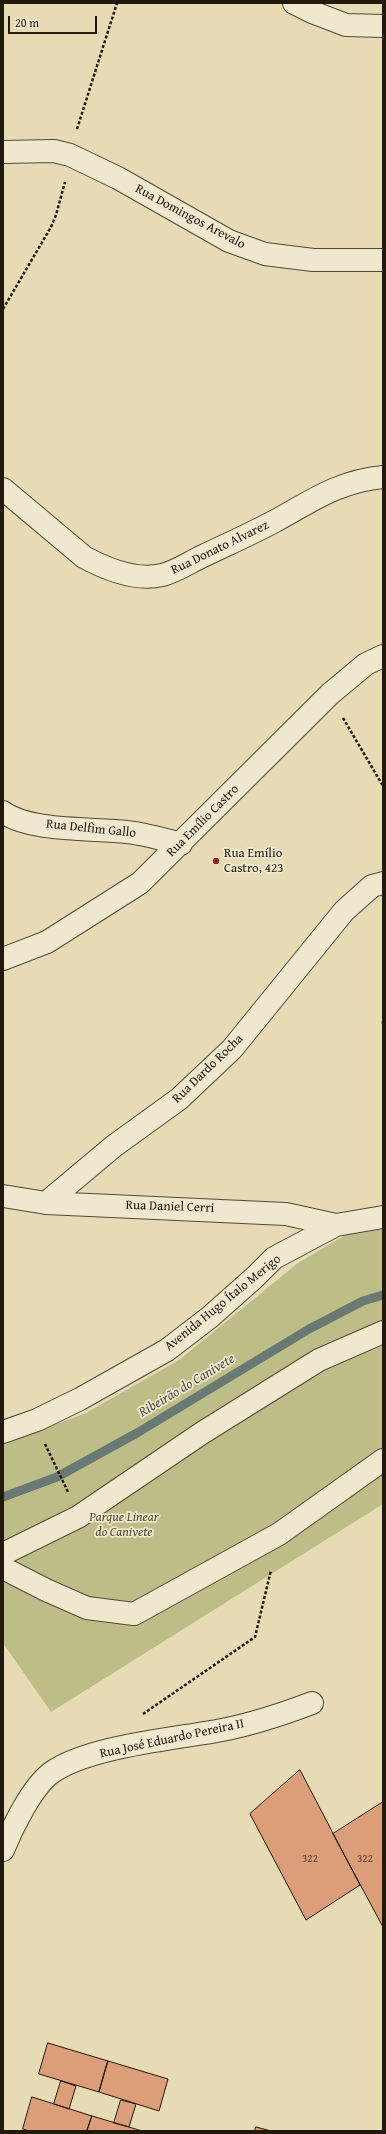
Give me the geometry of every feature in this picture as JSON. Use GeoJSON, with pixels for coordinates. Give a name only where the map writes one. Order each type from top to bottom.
{"type":"FeatureCollection","features":[{"type":"Feature","properties":{"kind":"street"},"geometry":{"type":"LineString","coordinates":[[294,3],[346,25],[383,26]]}},
{"type":"Feature","properties":{"kind":"street","name":"Rua Domingos Arevalo"},"geometry":{"type":"LineString","coordinates":[[3,152],[54,151],[70,155],[118,178],[229,241],[265,254],[313,260],[383,260]]}},
{"type":"Feature","properties":{"kind":"street","name":"Rua Donato Alvarez"},"geometry":{"type":"LineString","coordinates":[[3,489],[84,556],[99,565],[139,577],[162,575],[182,566],[276,520],[325,492],[355,482],[383,477]]}},
{"type":"Feature","properties":{"kind":"street","name":"Rua Emílio Castro"},"geometry":{"type":"LineString","coordinates":[[3,958],[46,942],[140,883],[181,844],[330,694],[366,664],[383,656]]}},
{"type":"Feature","properties":{"kind":"street","name":"Rua Delfim Gallo"},"geometry":{"type":"LineString","coordinates":[[3,812],[12,819],[43,824],[150,835],[181,844]]}},
{"type":"Feature","properties":{"kind":"street","name":"Rua Dardo Rocha"},"geometry":{"type":"LineString","coordinates":[[46,1203],[114,1146],[178,1099],[232,1050],[344,911],[372,886],[383,883]]}},
{"type":"Feature","properties":{"kind":"street","name":"Rua Daniel Cerri"},"geometry":{"type":"LineString","coordinates":[[3,1196],[46,1203],[249,1210],[286,1214],[336,1225]]}},
{"type":"Feature","properties":{"kind":"street","name":"Avenida Hugo Ítalo Merigo"},"geometry":{"type":"LineString","coordinates":[[3,1432],[37,1420],[80,1399],[167,1350],[210,1317],[255,1278],[274,1258],[336,1225],[383,1217]]}},
{"type":"Feature","properties":{"kind":"street"},"geometry":{"type":"LineString","coordinates":[[3,1554],[78,1517],[196,1438],[318,1360],[383,1332]]}},
{"type":"Feature","properties":{"kind":"street"},"geometry":{"type":"LineString","coordinates":[[3,1568],[46,1590],[87,1608],[134,1614],[279,1534],[383,1460]]}},
{"type":"Feature","properties":{"kind":"street","name":"Rua José Eduardo Pereira II"},"geometry":{"type":"LineString","coordinates":[[3,1850],[31,1796],[51,1773],[77,1760],[120,1748],[224,1730],[270,1718],[312,1703]]}},
{"type":"Feature","properties":{"kind":"path"},"geometry":{"type":"LineString","coordinates":[[330,694],[383,786]]}},
{"type":"Feature","properties":{"kind":"path"},"geometry":{"type":"LineString","coordinates":[[383,1021],[383,1026]]}},
{"type":"Feature","properties":{"kind":"path"},"geometry":{"type":"LineString","coordinates":[[49,1454],[70,1497]]}},
{"type":"Feature","properties":{"kind":"path"},"geometry":{"type":"LineString","coordinates":[[141,1716],[255,1637],[279,1534]]}},
{"type":"Feature","properties":{"kind":"green space","name":"Parque Linear do Canivete"},"geometry":{"type":"Polygon","coordinates":[[[383,1229],[383,1504],[51,1712],[3,1643],[3,1444],[86,1413],[179,1360],[298,1263],[347,1234],[383,1229]]]}},
{"type":"Feature","properties":{"kind":"building"},"geometry":{"type":"Polygon","coordinates":[[[300,1770],[360,1885],[306,1920],[250,1814],[300,1770]]]}},
{"type":"Feature","properties":{"kind":"building"},"geometry":{"type":"Polygon","coordinates":[[[383,1802],[383,1927],[333,1834],[383,1802]]]}},
{"type":"Feature","properties":{"kind":"building"},"geometry":{"type":"Polygon","coordinates":[[[48,2043],[108,2061],[99,2092],[39,2074],[48,2043]]]}},
{"type":"Feature","properties":{"kind":"building"},"geometry":{"type":"Polygon","coordinates":[[[108,2061],[168,2079],[159,2111],[99,2092],[108,2061]]]}},
{"type":"Feature","properties":{"kind":"building"},"geometry":{"type":"Polygon","coordinates":[[[61,2081],[76,2086],[69,2109],[54,2104],[61,2081]]]}},
{"type":"Feature","properties":{"kind":"building"},"geometry":{"type":"Polygon","coordinates":[[[32,2097],[92,2116],[87,2131],[29,2131],[23,2129],[32,2097]]]}},
{"type":"Feature","properties":{"kind":"building"},"geometry":{"type":"Polygon","coordinates":[[[121,2100],[136,2104],[129,2127],[114,2123],[121,2100]]]}},
{"type":"Feature","properties":{"kind":"building"},"geometry":{"type":"Polygon","coordinates":[[[92,2116],[129,2127],[142,2131],[87,2131],[92,2116]]]}},
{"type":"Feature","properties":{"kind":"building"},"geometry":{"type":"Polygon","coordinates":[[[256,2127],[271,2131],[255,2131],[256,2127]]]}},
{"type":"Feature","properties":{"kind":"waterway","name":"Ribeirão do Canivete"},"geometry":{"type":"LineString","coordinates":[[3,1497],[57,1477],[137,1433],[309,1329],[363,1301],[383,1295]]}},
{"type":"Feature","properties":{"kind":"place","name":"Rua Emílio Castro, 423"},"geometry":{"type":"Point","coordinates":[216,861]}}]}
